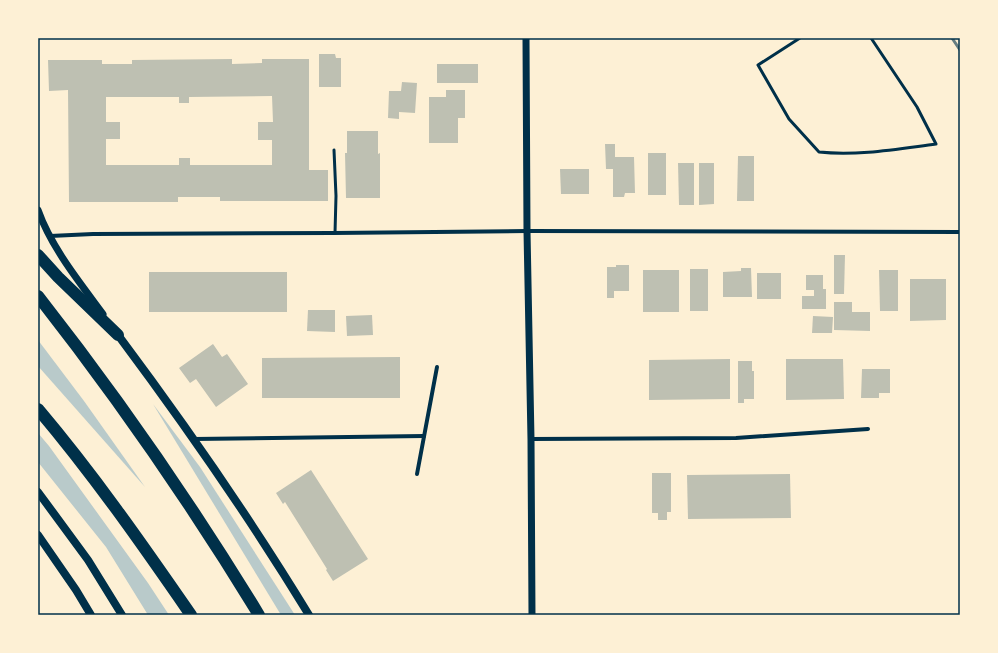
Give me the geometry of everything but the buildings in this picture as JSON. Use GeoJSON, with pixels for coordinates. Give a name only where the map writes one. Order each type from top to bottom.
{"type":"FeatureCollection","features":[{"type":"Feature","properties":{"kind":"highway"},"geometry":{"type":"LineString","coordinates":[[38,255],[58,277],[118,335]]}},
{"type":"Feature","properties":{"kind":"highway"},"geometry":{"type":"LineString","coordinates":[[38,296],[100,378],[157,458],[193,510],[259,615]]}},
{"type":"Feature","properties":{"kind":"highway"},"geometry":{"type":"LineString","coordinates":[[38,409],[84,464],[117,508],[191,615]]}},
{"type":"Feature","properties":{"kind":"main road"},"geometry":{"type":"LineString","coordinates":[[118,335],[228,488],[309,615]]}},
{"type":"Feature","properties":{"kind":"main road"},"geometry":{"type":"LineString","coordinates":[[38,492],[88,560],[122,615]]}},
{"type":"Feature","properties":{"kind":"main road"},"geometry":{"type":"LineString","coordinates":[[38,535],[92,615]]}},
{"type":"Feature","properties":{"kind":"street"},"geometry":{"type":"LineString","coordinates":[[526,38],[532,615]]}},
{"type":"Feature","properties":{"kind":"street"},"geometry":{"type":"LineString","coordinates":[[38,210],[50,236],[74,274],[118,335]]}},
{"type":"Feature","properties":{"kind":"street"},"geometry":{"type":"LineString","coordinates":[[50,236],[100,234],[527,231],[960,232]]}},
{"type":"Feature","properties":{"kind":"street"},"geometry":{"type":"LineString","coordinates":[[417,474],[437,367]]}},
{"type":"Feature","properties":{"kind":"street"},"geometry":{"type":"LineString","coordinates":[[531,439],[736,438],[868,429]]}},
{"type":"Feature","properties":{"kind":"street"},"geometry":{"type":"LineString","coordinates":[[193,439],[424,436]]}},
{"type":"Feature","properties":{"kind":"lane"},"geometry":{"type":"LineString","coordinates":[[800,38],[758,65],[789,119],[819,152],[838,154],[936,144],[917,107],[871,38]]}},
{"type":"Feature","properties":{"kind":"lane"},"geometry":{"type":"LineString","coordinates":[[334,150],[336,196],[335,233]]}},
{"type":"Feature","properties":{"kind":"shaded area"},"geometry":{"type":"Polygon","coordinates":[[[38,340],[84,401],[145,487],[38,366],[38,340]]]}},
{"type":"Feature","properties":{"kind":"shaded area"},"geometry":{"type":"Polygon","coordinates":[[[153,404],[200,467],[295,615],[281,615],[153,404]]]}},
{"type":"Feature","properties":{"kind":"shaded area"},"geometry":{"type":"Polygon","coordinates":[[[38,433],[148,583],[169,615],[148,615],[106,547],[38,462],[38,433]]]}},
{"type":"Feature","properties":{"kind":"railway"},"geometry":{"type":"LineString","coordinates":[[952,38],[960,50]]}}]}
